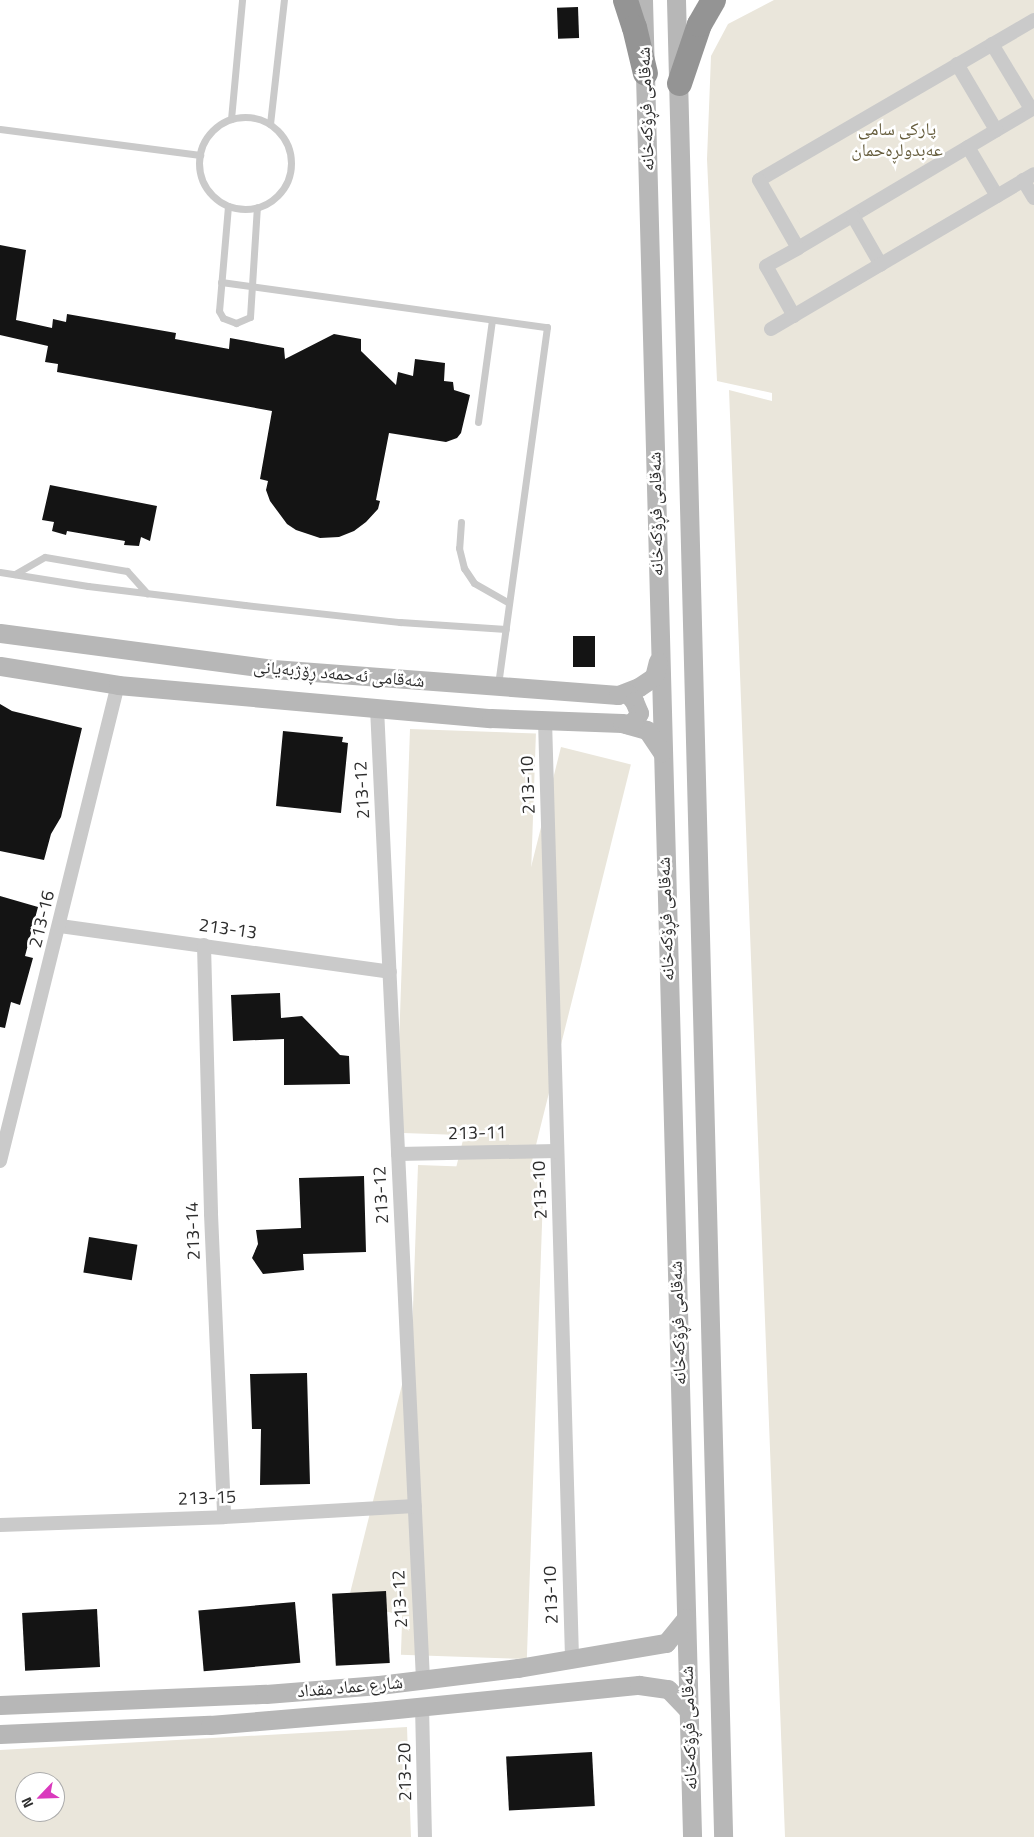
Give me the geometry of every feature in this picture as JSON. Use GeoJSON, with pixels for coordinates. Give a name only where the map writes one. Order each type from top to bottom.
{"type":"FeatureCollection","features":[{"type":"Feature","properties":{"kind":"highway"},"geometry":{"type":"LineString","coordinates":[[625,0],[634,27],[645,73]]}},
{"type":"Feature","properties":{"kind":"highway"},"geometry":{"type":"LineString","coordinates":[[679,83],[699,24],[713,0]]}},
{"type":"Feature","properties":{"kind":"main road","name":"شەقامی فڕۆکەخانە"},"geometry":{"type":"LineString","coordinates":[[643,0],[659,658],[692,1837]]}},
{"type":"Feature","properties":{"kind":"main road","name":"شەقامی فڕۆکەخانە"},"geometry":{"type":"LineString","coordinates":[[676,0],[723,1837]]}},
{"type":"Feature","properties":{"kind":"main road","name":"شەقامی ئەحمەد ڕۆژبەیانی"},"geometry":{"type":"LineString","coordinates":[[0,633],[238,666],[618,695],[627,693],[654,677],[659,658]]}},
{"type":"Feature","properties":{"kind":"main road","name":"شەقامی ئەحمەد ڕۆژبەیانی"},"geometry":{"type":"LineString","coordinates":[[0,666],[118,685],[491,718],[627,724],[647,730],[662,752]]}},
{"type":"Feature","properties":{"kind":"main road"},"geometry":{"type":"LineString","coordinates":[[236,695],[238,666]]}},
{"type":"Feature","properties":{"kind":"main road"},"geometry":{"type":"LineString","coordinates":[[627,693],[634,700],[639,713],[634,721],[627,724]]}},
{"type":"Feature","properties":{"kind":"main road","name":"شارع عماد مقداد"},"geometry":{"type":"LineString","coordinates":[[0,1705],[203,1699],[423,1680],[572,1659],[666,1643],[686,1618]]}},
{"type":"Feature","properties":{"kind":"main road","name":"شارع عماد مقداد"},"geometry":{"type":"LineString","coordinates":[[0,1734],[210,1725],[639,1684],[668,1689],[689,1711]]}},
{"type":"Feature","properties":{"kind":"street"},"geometry":{"type":"LineString","coordinates":[[798,248],[759,180],[1034,20]]}},
{"type":"Feature","properties":{"kind":"street"},"geometry":{"type":"LineString","coordinates":[[794,316],[766,266],[1033,108],[992,44]]}},
{"type":"Feature","properties":{"kind":"street"},"geometry":{"type":"LineString","coordinates":[[957,64],[996,130]]}},
{"type":"Feature","properties":{"kind":"street"},"geometry":{"type":"LineString","coordinates":[[968,147],[997,196]]}},
{"type":"Feature","properties":{"kind":"street"},"geometry":{"type":"LineString","coordinates":[[771,329],[1028,177],[1034,198]]}},
{"type":"Feature","properties":{"kind":"street"},"geometry":{"type":"LineString","coordinates":[[853,216],[881,265]]}},
{"type":"Feature","properties":{"kind":"street","name":"213-16"},"geometry":{"type":"LineString","coordinates":[[0,1161],[60,926],[118,685]]}},
{"type":"Feature","properties":{"kind":"street","name":"213-12"},"geometry":{"type":"LineString","coordinates":[[377,708],[423,1680]]}},
{"type":"Feature","properties":{"kind":"street","name":"213-10"},"geometry":{"type":"LineString","coordinates":[[545,720],[572,1659]]}},
{"type":"Feature","properties":{"kind":"street","name":"213-13"},"geometry":{"type":"LineString","coordinates":[[60,926],[390,972]]}},
{"type":"Feature","properties":{"kind":"street","name":"213-14"},"geometry":{"type":"LineString","coordinates":[[204,945],[211,1214],[224,1517]]}},
{"type":"Feature","properties":{"kind":"street","name":"213-11"},"geometry":{"type":"LineString","coordinates":[[398,1154],[557,1151]]}},
{"type":"Feature","properties":{"kind":"street","name":"213-15"},"geometry":{"type":"LineString","coordinates":[[0,1525],[224,1517],[415,1506]]}},
{"type":"Feature","properties":{"kind":"street","name":"213-20"},"geometry":{"type":"LineString","coordinates":[[422,1706],[425,1837]]}},
{"type":"Feature","properties":{"kind":"lane"},"geometry":{"type":"LineString","coordinates":[[231,119],[242,0]]}},
{"type":"Feature","properties":{"kind":"lane"},"geometry":{"type":"LineString","coordinates":[[270,124],[284,0]]}},
{"type":"Feature","properties":{"kind":"lane"},"geometry":{"type":"LineString","coordinates":[[251,117],[270,124],[286,142],[291,167],[283,190],[275,199],[258,207],[240,209],[228,206],[213,195],[202,180],[200,155],[204,143],[210,133],[231,119],[251,117]]}},
{"type":"Feature","properties":{"kind":"lane"},"geometry":{"type":"LineString","coordinates":[[0,129],[200,155]]}},
{"type":"Feature","properties":{"kind":"lane"},"geometry":{"type":"LineString","coordinates":[[228,206],[219,311],[223,318],[236,323],[250,316],[258,207]]}},
{"type":"Feature","properties":{"kind":"lane"},"geometry":{"type":"LineString","coordinates":[[221,282],[547,327],[498,686]]}},
{"type":"Feature","properties":{"kind":"lane"},"geometry":{"type":"LineString","coordinates":[[478,422],[492,320]]}},
{"type":"Feature","properties":{"kind":"lane"},"geometry":{"type":"LineString","coordinates":[[461,522],[458,548],[464,568],[474,583],[509,603]]}},
{"type":"Feature","properties":{"kind":"lane"},"geometry":{"type":"LineString","coordinates":[[14,574],[45,557],[127,571],[147,593]]}},
{"type":"Feature","properties":{"kind":"lane"},"geometry":{"type":"LineString","coordinates":[[0,572],[147,593],[400,622],[506,629]]}},
{"type":"Feature","properties":{"kind":"green space","name":"پارکی سامی عەبدولڕەحمان"},"geometry":{"type":"Polygon","coordinates":[[[774,0],[1034,0],[1034,1837],[785,1837],[729,390],[772,401],[772,393],[717,381],[707,159],[711,56],[728,24],[774,0]]]}},
{"type":"Feature","properties":{"kind":"green space"},"geometry":{"type":"Polygon","coordinates":[[[410,729],[536,733],[522,1137],[396,1133],[410,729]]]}},
{"type":"Feature","properties":{"kind":"green space"},"geometry":{"type":"Polygon","coordinates":[[[561,747],[631,764],[418,1619],[348,1602],[561,747]]]}},
{"type":"Feature","properties":{"kind":"green space"},"geometry":{"type":"Polygon","coordinates":[[[418,1165],[544,1169],[527,1659],[401,1655],[418,1165]]]}},
{"type":"Feature","properties":{"kind":"green space"},"geometry":{"type":"Polygon","coordinates":[[[407,1727],[411,1837],[0,1837],[0,1750],[407,1727]]]}},
{"type":"Feature","properties":{"kind":"building"},"geometry":{"type":"Polygon","coordinates":[[[578,7],[579,38],[558,39],[557,8],[578,7]]]}},
{"type":"Feature","properties":{"kind":"building"},"geometry":{"type":"Polygon","coordinates":[[[0,245],[26,250],[16,320],[52,328],[53,319],[66,322],[67,314],[176,333],[175,339],[229,349],[230,338],[284,348],[285,359],[334,334],[361,339],[361,351],[396,385],[398,372],[413,376],[415,359],[445,363],[444,381],[453,382],[454,390],[470,395],[461,433],[457,438],[446,442],[389,433],[376,500],[380,501],[378,509],[366,522],[354,531],[339,537],[320,538],[296,530],[287,524],[270,501],[266,490],[268,481],[260,479],[272,411],[57,372],[58,364],[45,362],[48,346],[0,335],[0,245]]]}},
{"type":"Feature","properties":{"kind":"building"},"geometry":{"type":"Polygon","coordinates":[[[50,485],[157,506],[150,541],[141,537],[139,546],[124,545],[125,541],[67,531],[66,535],[52,531],[54,522],[42,520],[50,485]]]}},
{"type":"Feature","properties":{"kind":"building"},"geometry":{"type":"Polygon","coordinates":[[[573,636],[595,636],[595,667],[573,667],[573,636]]]}},
{"type":"Feature","properties":{"kind":"building"},"geometry":{"type":"Polygon","coordinates":[[[0,704],[12,711],[82,728],[61,817],[51,834],[44,860],[0,851],[0,704]]]}},
{"type":"Feature","properties":{"kind":"building"},"geometry":{"type":"Polygon","coordinates":[[[283,731],[343,737],[342,742],[348,743],[341,813],[276,806],[283,731]]]}},
{"type":"Feature","properties":{"kind":"building"},"geometry":{"type":"Polygon","coordinates":[[[0,896],[38,907],[25,956],[33,958],[20,1005],[11,1002],[5,1028],[0,1027],[0,896]]]}},
{"type":"Feature","properties":{"kind":"building"},"geometry":{"type":"Polygon","coordinates":[[[280,993],[281,1018],[302,1016],[340,1055],[349,1056],[350,1084],[284,1085],[284,1039],[233,1041],[231,995],[280,993]]]}},
{"type":"Feature","properties":{"kind":"building"},"geometry":{"type":"Polygon","coordinates":[[[364,1176],[366,1252],[303,1254],[304,1270],[263,1274],[252,1258],[258,1244],[256,1230],[301,1228],[299,1178],[364,1176]]]}},
{"type":"Feature","properties":{"kind":"building"},"geometry":{"type":"Polygon","coordinates":[[[89,1237],[137,1245],[132,1280],[83,1273],[89,1237]]]}},
{"type":"Feature","properties":{"kind":"building"},"geometry":{"type":"Polygon","coordinates":[[[307,1373],[310,1484],[260,1485],[261,1429],[252,1429],[250,1374],[307,1373]]]}},
{"type":"Feature","properties":{"kind":"building"},"geometry":{"type":"Polygon","coordinates":[[[386,1591],[390,1663],[336,1666],[332,1594],[386,1591]]]}},
{"type":"Feature","properties":{"kind":"building"},"geometry":{"type":"Polygon","coordinates":[[[295,1602],[300,1663],[204,1671],[198,1610],[295,1602]]]}},
{"type":"Feature","properties":{"kind":"building"},"geometry":{"type":"Polygon","coordinates":[[[97,1609],[100,1667],[25,1671],[22,1613],[97,1609]]]}},
{"type":"Feature","properties":{"kind":"building"},"geometry":{"type":"Polygon","coordinates":[[[592,1752],[595,1806],[509,1810],[506,1757],[592,1752]]]}}]}
